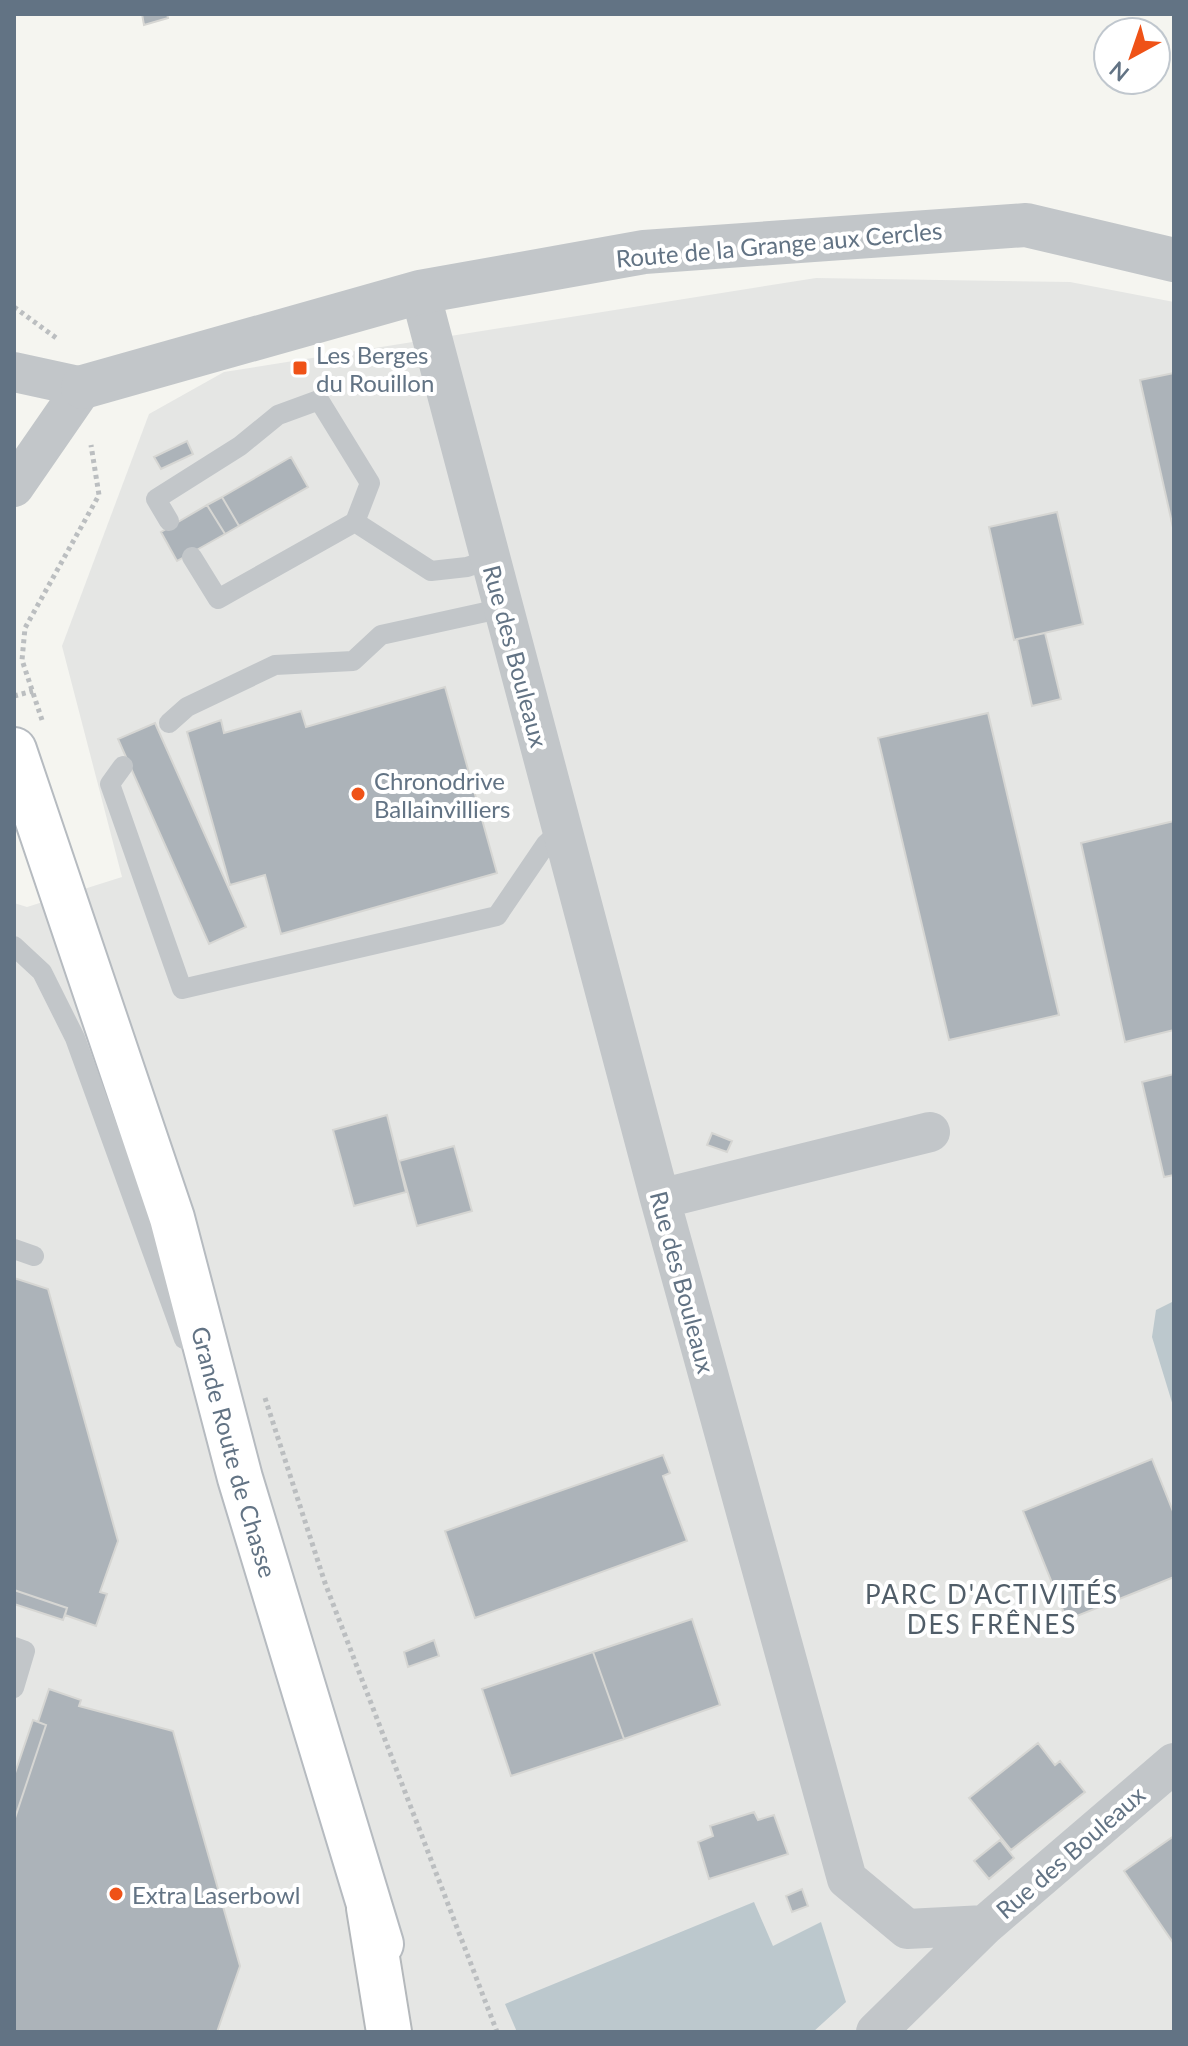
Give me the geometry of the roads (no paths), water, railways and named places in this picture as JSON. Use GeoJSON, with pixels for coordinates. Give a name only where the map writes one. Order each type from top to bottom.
{"type":"FeatureCollection","features":[{"type":"Feature","properties":{"kind":"main road","name":"Grande Route de Chasse"},"geometry":{"type":"LineString","coordinates":[[30,741],[55,872],[172,1218],[240,1478],[409,2032]]}},
{"type":"Feature","properties":{"kind":"main road"},"geometry":{"type":"LineString","coordinates":[[14,826],[55,872]]}},
{"type":"Feature","properties":{"kind":"main road"},"geometry":{"type":"LineString","coordinates":[[369,1908],[389,2032]]}},
{"type":"Feature","properties":{"kind":"street","name":"Route de la Grange aux Cercles"},"geometry":{"type":"LineString","coordinates":[[14,372],[83,387],[420,292],[644,252],[1026,225],[1174,260]]}},
{"type":"Feature","properties":{"kind":"street","name":"Rue des Bouleaux"},"geometry":{"type":"LineString","coordinates":[[420,292],[660,1199],[847,1879],[907,1929],[985,1925],[1174,1763]]}},
{"type":"Feature","properties":{"kind":"street"},"geometry":{"type":"LineString","coordinates":[[14,487],[83,387]]}},
{"type":"Feature","properties":{"kind":"street"},"geometry":{"type":"LineString","coordinates":[[660,1199],[930,1132]]}},
{"type":"Feature","properties":{"kind":"street"},"geometry":{"type":"LineString","coordinates":[[876,2032],[985,1925]]}},
{"type":"Feature","properties":{"kind":"lane"},"geometry":{"type":"LineString","coordinates":[[169,521],[156,499],[240,446],[278,415],[319,400],[370,483],[355,522],[218,599],[192,557]]}},
{"type":"Feature","properties":{"kind":"lane"},"geometry":{"type":"LineString","coordinates":[[355,522],[431,571],[467,567],[491,559]]}},
{"type":"Feature","properties":{"kind":"lane"},"geometry":{"type":"LineString","coordinates":[[169,723],[187,707],[275,665],[353,661],[381,635],[504,608]]}},
{"type":"Feature","properties":{"kind":"lane"},"geometry":{"type":"LineString","coordinates":[[123,766],[110,784],[182,989],[497,916],[546,844],[562,829]]}},
{"type":"Feature","properties":{"kind":"lane"},"geometry":{"type":"LineString","coordinates":[[14,946],[42,972],[75,1038],[173,1310],[240,1478]]}},
{"type":"Feature","properties":{"kind":"lane"},"geometry":{"type":"LineString","coordinates":[[14,1647],[25,1651],[14,1688]]}},
{"type":"Feature","properties":{"kind":"place","name":"Les Berges du Rouillon"},"geometry":{"type":"Point","coordinates":[300,368]}},
{"type":"Feature","properties":{"kind":"place","name":"Chronodrive Ballainvilliers"},"geometry":{"type":"Point","coordinates":[358,794]}},
{"type":"Feature","properties":{"kind":"place","name":"Extra Laserbowl"},"geometry":{"type":"Point","coordinates":[116,1894]}},
{"type":"Feature","properties":{"kind":"district","name":"PARC D'ACTIVITÉS DES FRÊNES"},"geometry":{"type":"Point","coordinates":[992,1609]}}]}
